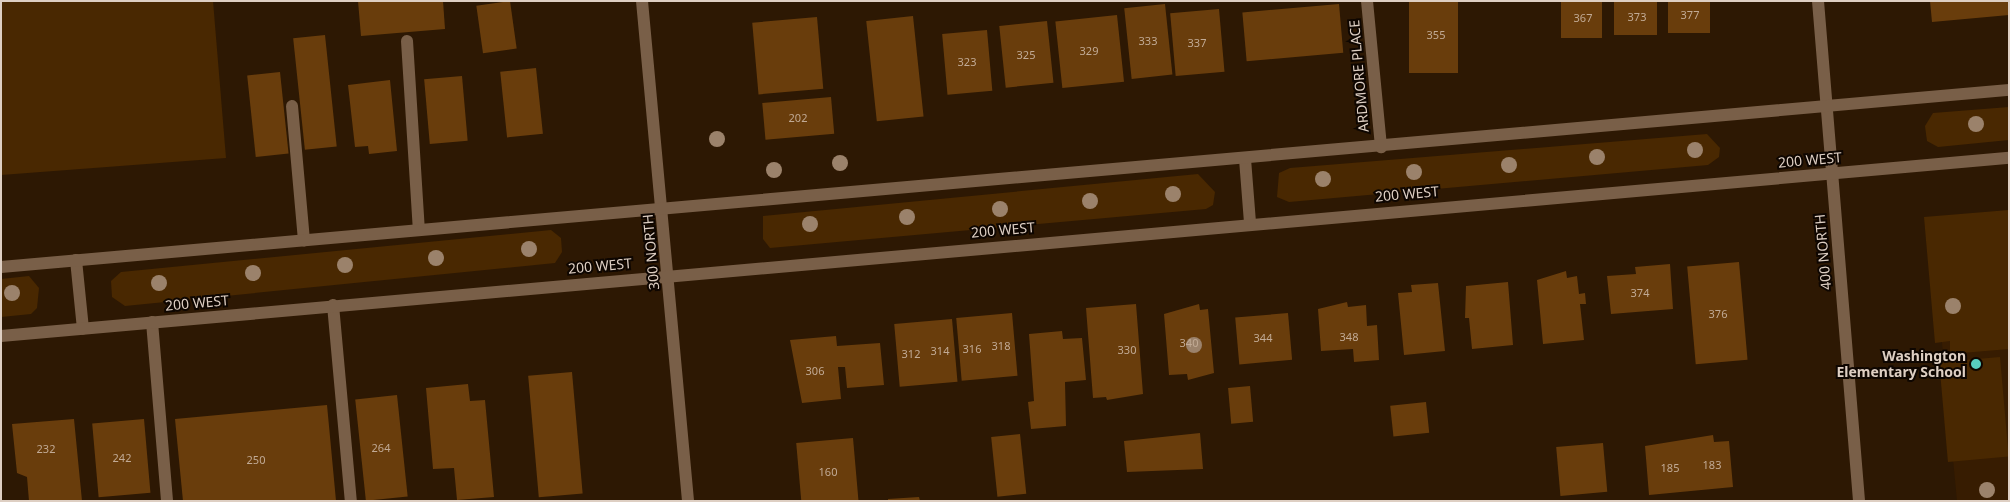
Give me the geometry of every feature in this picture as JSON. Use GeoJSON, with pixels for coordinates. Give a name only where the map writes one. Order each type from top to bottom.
{"type":"FeatureCollection","features":[{"type":"Feature","properties":{"kind":"street","name":"300 NORTH"},"geometry":{"type":"LineString","coordinates":[[642,1],[688,501]]}},
{"type":"Feature","properties":{"kind":"street","name":"ARDMORE PLACE"},"geometry":{"type":"LineString","coordinates":[[1367,1],[1381,147]]}},
{"type":"Feature","properties":{"kind":"street","name":"400 NORTH"},"geometry":{"type":"LineString","coordinates":[[1818,1],[1859,501]]}},
{"type":"Feature","properties":{"kind":"street"},"geometry":{"type":"LineString","coordinates":[[407,41],[419,230]]}},
{"type":"Feature","properties":{"kind":"street"},"geometry":{"type":"LineString","coordinates":[[1,267],[1245,159],[2009,90]]}},
{"type":"Feature","properties":{"kind":"street"},"geometry":{"type":"LineString","coordinates":[[292,106],[304,240]]}},
{"type":"Feature","properties":{"kind":"street","name":"200 WEST"},"geometry":{"type":"LineString","coordinates":[[1,336],[668,274],[2009,158]]}},
{"type":"Feature","properties":{"kind":"street"},"geometry":{"type":"LineString","coordinates":[[1245,159],[1250,223]]}},
{"type":"Feature","properties":{"kind":"street"},"geometry":{"type":"LineString","coordinates":[[76,260],[83,329]]}},
{"type":"Feature","properties":{"kind":"street"},"geometry":{"type":"LineString","coordinates":[[333,305],[351,501]]}},
{"type":"Feature","properties":{"kind":"street"},"geometry":{"type":"LineString","coordinates":[[152,322],[167,501]]}},
{"type":"Feature","properties":{"kind":"shaded area"},"geometry":{"type":"Polygon","coordinates":[[[1,1],[213,1],[226,158],[1,175],[1,1]]]}},
{"type":"Feature","properties":{"kind":"shaded area"},"geometry":{"type":"Polygon","coordinates":[[[2009,107],[2009,140],[1938,147],[1927,141],[1925,126],[1933,113],[2009,107]]]}},
{"type":"Feature","properties":{"kind":"shaded area"},"geometry":{"type":"Polygon","coordinates":[[[1707,134],[1720,148],[1719,157],[1708,165],[1289,202],[1277,197],[1279,173],[1290,168],[1707,134]]]}},
{"type":"Feature","properties":{"kind":"shaded area"},"geometry":{"type":"Polygon","coordinates":[[[1198,174],[1215,192],[1213,205],[1206,209],[770,248],[763,239],[763,216],[1198,174]]]}},
{"type":"Feature","properties":{"kind":"shaded area"},"geometry":{"type":"Polygon","coordinates":[[[2009,210],[2009,349],[1950,354],[1950,341],[1935,343],[1924,217],[2009,210]]]}},
{"type":"Feature","properties":{"kind":"shaded area","name":"Washington Elementary School"},"geometry":{"type":"Polygon","coordinates":[[[2009,220],[2009,501],[1957,501],[1931,227],[2009,220]]]}},
{"type":"Feature","properties":{"kind":"shaded area"},"geometry":{"type":"Polygon","coordinates":[[[551,230],[561,238],[562,252],[555,263],[125,306],[112,297],[111,281],[121,272],[551,230]]]}},
{"type":"Feature","properties":{"kind":"shaded area"},"geometry":{"type":"Polygon","coordinates":[[[29,276],[39,288],[37,308],[31,314],[1,317],[1,279],[29,276]]]}},
{"type":"Feature","properties":{"kind":"shaded area"},"geometry":{"type":"Polygon","coordinates":[[[2000,357],[2009,457],[1948,462],[1939,362],[2000,357]]]}},
{"type":"Feature","properties":{"kind":"building"},"geometry":{"type":"Polygon","coordinates":[[[358,1],[443,1],[445,29],[361,36],[358,1]]]}},
{"type":"Feature","properties":{"kind":"building"},"geometry":{"type":"Polygon","coordinates":[[[510,1],[517,49],[483,53],[476,6],[510,1]]]}},
{"type":"Feature","properties":{"kind":"building"},"geometry":{"type":"Polygon","coordinates":[[[1409,1],[1458,1],[1458,73],[1409,73],[1409,1]]]}},
{"type":"Feature","properties":{"kind":"building"},"geometry":{"type":"Polygon","coordinates":[[[1561,1],[1602,1],[1602,38],[1561,38],[1561,1]]]}},
{"type":"Feature","properties":{"kind":"building"},"geometry":{"type":"Polygon","coordinates":[[[1614,1],[1657,1],[1657,35],[1614,35],[1614,1]]]}},
{"type":"Feature","properties":{"kind":"building"},"geometry":{"type":"Polygon","coordinates":[[[1668,1],[1710,1],[1710,33],[1668,33],[1668,1]]]}},
{"type":"Feature","properties":{"kind":"building"},"geometry":{"type":"Polygon","coordinates":[[[1930,1],[2009,1],[2009,15],[1932,22],[1930,1]]]}},
{"type":"Feature","properties":{"kind":"building"},"geometry":{"type":"Polygon","coordinates":[[[1165,4],[1172,75],[1132,79],[1124,8],[1165,4]]]}},
{"type":"Feature","properties":{"kind":"building"},"geometry":{"type":"Polygon","coordinates":[[[1339,4],[1343,53],[1247,61],[1242,12],[1339,4]]]}},
{"type":"Feature","properties":{"kind":"building"},"geometry":{"type":"Polygon","coordinates":[[[1219,9],[1224,72],[1176,76],[1170,13],[1219,9]]]}},
{"type":"Feature","properties":{"kind":"building"},"geometry":{"type":"Polygon","coordinates":[[[1117,15],[1124,82],[1062,88],[1055,21],[1117,15]]]}},
{"type":"Feature","properties":{"kind":"building"},"geometry":{"type":"Polygon","coordinates":[[[913,16],[924,116],[877,121],[866,21],[913,16]]]}},
{"type":"Feature","properties":{"kind":"building"},"geometry":{"type":"Polygon","coordinates":[[[817,17],[823,89],[759,94],[752,23],[817,17]]]}},
{"type":"Feature","properties":{"kind":"building"},"geometry":{"type":"Polygon","coordinates":[[[1047,21],[1053,83],[1006,88],[999,26],[1047,21]]]}},
{"type":"Feature","properties":{"kind":"building"},"geometry":{"type":"Polygon","coordinates":[[[987,30],[992,91],[947,95],[942,34],[987,30]]]}},
{"type":"Feature","properties":{"kind":"building"},"geometry":{"type":"Polygon","coordinates":[[[325,35],[337,146],[305,150],[293,38],[325,35]]]}},
{"type":"Feature","properties":{"kind":"building"},"geometry":{"type":"Polygon","coordinates":[[[536,68],[543,134],[507,137],[500,72],[536,68]]]}},
{"type":"Feature","properties":{"kind":"building"},"geometry":{"type":"Polygon","coordinates":[[[280,72],[289,154],[256,157],[247,75],[280,72]]]}},
{"type":"Feature","properties":{"kind":"building"},"geometry":{"type":"Polygon","coordinates":[[[462,76],[468,141],[430,144],[424,79],[462,76]]]}},
{"type":"Feature","properties":{"kind":"building"},"geometry":{"type":"Polygon","coordinates":[[[390,80],[397,151],[369,154],[368,146],[355,147],[348,85],[390,80]]]}},
{"type":"Feature","properties":{"kind":"building"},"geometry":{"type":"Polygon","coordinates":[[[831,97],[834,134],[765,140],[762,103],[831,97]]]}},
{"type":"Feature","properties":{"kind":"building"},"geometry":{"type":"Polygon","coordinates":[[[1739,262],[1748,360],[1696,364],[1687,267],[1739,262]]]}},
{"type":"Feature","properties":{"kind":"building"},"geometry":{"type":"Polygon","coordinates":[[[1670,264],[1673,309],[1611,314],[1607,276],[1636,274],[1635,267],[1670,264]]]}},
{"type":"Feature","properties":{"kind":"building"},"geometry":{"type":"Polygon","coordinates":[[[1566,271],[1567,278],[1577,276],[1579,294],[1585,293],[1586,304],[1580,304],[1584,340],[1543,344],[1537,280],[1566,271]]]}},
{"type":"Feature","properties":{"kind":"building"},"geometry":{"type":"Polygon","coordinates":[[[1508,282],[1513,345],[1472,349],[1469,318],[1465,318],[1466,286],[1508,282]]]}},
{"type":"Feature","properties":{"kind":"building"},"geometry":{"type":"Polygon","coordinates":[[[1438,283],[1445,351],[1404,355],[1398,293],[1412,292],[1411,285],[1438,283]]]}},
{"type":"Feature","properties":{"kind":"building"},"geometry":{"type":"Polygon","coordinates":[[[1347,302],[1348,307],[1366,305],[1367,326],[1377,325],[1379,360],[1354,362],[1353,349],[1321,351],[1318,309],[1347,302]]]}},
{"type":"Feature","properties":{"kind":"building"},"geometry":{"type":"Polygon","coordinates":[[[1136,304],[1143,394],[1107,400],[1106,397],[1093,398],[1086,308],[1136,304]]]}},
{"type":"Feature","properties":{"kind":"building"},"geometry":{"type":"Polygon","coordinates":[[[1199,304],[1200,310],[1208,309],[1214,373],[1188,380],[1187,374],[1169,375],[1164,314],[1199,304]]]}},
{"type":"Feature","properties":{"kind":"building"},"geometry":{"type":"Polygon","coordinates":[[[1012,313],[1017,376],[962,381],[956,318],[1012,313]]]}},
{"type":"Feature","properties":{"kind":"building"},"geometry":{"type":"Polygon","coordinates":[[[1288,313],[1292,360],[1239,364],[1235,318],[1288,313]]]}},
{"type":"Feature","properties":{"kind":"building"},"geometry":{"type":"Polygon","coordinates":[[[952,319],[957,382],[900,387],[894,324],[952,319]]]}},
{"type":"Feature","properties":{"kind":"building"},"geometry":{"type":"Polygon","coordinates":[[[1062,331],[1063,339],[1082,338],[1086,380],[1065,382],[1066,426],[1031,429],[1028,402],[1034,401],[1029,334],[1062,331]]]}},
{"type":"Feature","properties":{"kind":"building"},"geometry":{"type":"Polygon","coordinates":[[[836,336],[837,346],[880,343],[884,385],[847,388],[845,367],[838,367],[841,399],[802,403],[790,340],[836,336]]]}},
{"type":"Feature","properties":{"kind":"building"},"geometry":{"type":"Polygon","coordinates":[[[572,372],[583,494],[539,497],[528,376],[572,372]]]}},
{"type":"Feature","properties":{"kind":"building"},"geometry":{"type":"Polygon","coordinates":[[[468,384],[470,401],[485,400],[494,497],[457,500],[454,468],[433,469],[426,388],[468,384]]]}},
{"type":"Feature","properties":{"kind":"building"},"geometry":{"type":"Polygon","coordinates":[[[1250,386],[1253,422],[1231,424],[1228,388],[1250,386]]]}},
{"type":"Feature","properties":{"kind":"building"},"geometry":{"type":"Polygon","coordinates":[[[397,395],[408,496],[366,501],[355,399],[397,395]]]}},
{"type":"Feature","properties":{"kind":"building"},"geometry":{"type":"Polygon","coordinates":[[[1426,402],[1429,433],[1393,437],[1390,406],[1426,402]]]}},
{"type":"Feature","properties":{"kind":"building"},"geometry":{"type":"Polygon","coordinates":[[[327,405],[336,501],[183,501],[175,419],[327,405]]]}},
{"type":"Feature","properties":{"kind":"building"},"geometry":{"type":"Polygon","coordinates":[[[74,419],[82,501],[29,501],[27,477],[17,473],[12,424],[74,419]]]}},
{"type":"Feature","properties":{"kind":"building"},"geometry":{"type":"Polygon","coordinates":[[[144,419],[150,493],[99,497],[92,424],[144,419]]]}},
{"type":"Feature","properties":{"kind":"building"},"geometry":{"type":"Polygon","coordinates":[[[1200,433],[1203,469],[1127,472],[1124,441],[1200,433]]]}},
{"type":"Feature","properties":{"kind":"building"},"geometry":{"type":"Polygon","coordinates":[[[1020,434],[1026,494],[997,497],[991,437],[1020,434]]]}},
{"type":"Feature","properties":{"kind":"building"},"geometry":{"type":"Polygon","coordinates":[[[1713,435],[1714,442],[1729,441],[1733,487],[1649,495],[1645,446],[1713,435]]]}},
{"type":"Feature","properties":{"kind":"building"},"geometry":{"type":"Polygon","coordinates":[[[853,438],[858,501],[801,501],[796,443],[853,438]]]}},
{"type":"Feature","properties":{"kind":"building"},"geometry":{"type":"Polygon","coordinates":[[[1603,443],[1607,492],[1560,496],[1556,447],[1603,443]]]}},
{"type":"Feature","properties":{"kind":"building"},"geometry":{"type":"Polygon","coordinates":[[[919,497],[920,501],[888,501],[888,499],[919,497]]]}},
{"type":"Feature","properties":{"kind":"place","name":"Washington Elementary School"},"geometry":{"type":"Point","coordinates":[1976,364]}}]}
